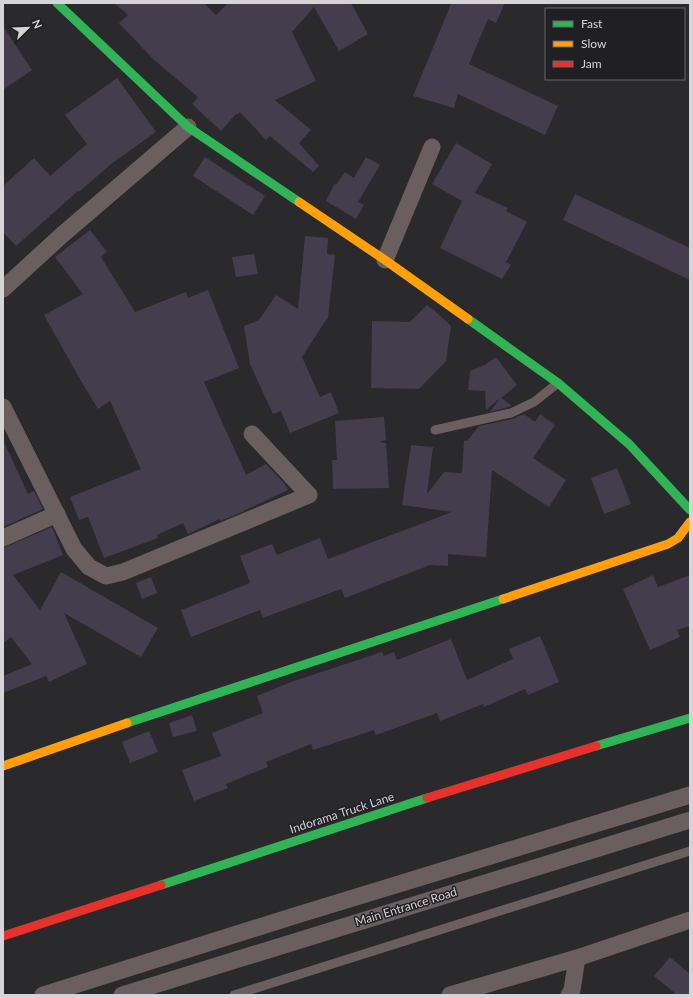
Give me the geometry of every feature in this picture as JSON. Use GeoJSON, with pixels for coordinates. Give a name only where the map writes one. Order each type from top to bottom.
{"type":"FeatureCollection","features":[{"type":"Feature","properties":{"kind":"street"},"geometry":{"type":"LineString","coordinates":[[56,3],[188,127],[386,260],[558,383],[629,444],[690,510]]}},
{"type":"Feature","properties":{"kind":"street"},"geometry":{"type":"LineString","coordinates":[[3,289],[68,230],[188,127]]}},
{"type":"Feature","properties":{"kind":"street"},"geometry":{"type":"LineString","coordinates":[[386,260],[432,147]]}},
{"type":"Feature","properties":{"kind":"street"},"geometry":{"type":"LineString","coordinates":[[3,407],[74,549],[89,567],[106,576],[123,572],[309,495],[252,434]]}},
{"type":"Feature","properties":{"kind":"street"},"geometry":{"type":"LineString","coordinates":[[3,538],[57,514]]}},
{"type":"Feature","properties":{"kind":"street"},"geometry":{"type":"LineString","coordinates":[[3,766],[668,544],[678,538],[690,522]]}},
{"type":"Feature","properties":{"kind":"street","name":"Indorama Truck Lane"},"geometry":{"type":"LineString","coordinates":[[3,936],[476,782],[690,718]]}},
{"type":"Feature","properties":{"kind":"street"},"geometry":{"type":"LineString","coordinates":[[43,995],[294,916],[690,795]]}},
{"type":"Feature","properties":{"kind":"street","name":"Main Entrance Road"},"geometry":{"type":"LineString","coordinates":[[130,994],[690,820]]}},
{"type":"Feature","properties":{"kind":"street"},"geometry":{"type":"LineString","coordinates":[[450,995],[577,958],[690,920]]}},
{"type":"Feature","properties":{"kind":"street"},"geometry":{"type":"LineString","coordinates":[[569,995],[572,990],[577,958]]}},
{"type":"Feature","properties":{"kind":"lane"},"geometry":{"type":"LineString","coordinates":[[435,430],[511,414],[534,402],[558,383]]}},
{"type":"Feature","properties":{"kind":"lane"},"geometry":{"type":"LineString","coordinates":[[234,995],[690,851]]}},
{"type":"Feature","properties":{"kind":"building"},"geometry":{"type":"Polygon","coordinates":[[[114,3],[204,3],[216,15],[228,3],[351,3],[368,34],[339,51],[314,7],[292,32],[316,81],[275,100],[311,130],[299,143],[319,166],[313,172],[270,136],[266,140],[240,112],[237,115],[236,114],[221,131],[192,104],[198,97],[153,59],[119,23],[128,15],[114,3]]]}},
{"type":"Feature","properties":{"kind":"building"},"geometry":{"type":"Polygon","coordinates":[[[450,3],[505,3],[496,23],[488,19],[469,64],[558,106],[545,135],[458,94],[454,108],[413,96],[451,4],[450,3]]]}},
{"type":"Feature","properties":{"kind":"building"},"geometry":{"type":"Polygon","coordinates":[[[3,26],[32,70],[3,90],[3,26]]]}},
{"type":"Feature","properties":{"kind":"building"},"geometry":{"type":"Polygon","coordinates":[[[117,78],[156,132],[111,164],[16,246],[3,232],[3,186],[34,158],[50,176],[87,144],[65,115],[117,78]]]}},
{"type":"Feature","properties":{"kind":"building"},"geometry":{"type":"Polygon","coordinates":[[[456,143],[492,164],[475,193],[508,208],[506,211],[527,222],[506,262],[511,265],[502,279],[440,248],[462,201],[432,184],[456,143]]]}},
{"type":"Feature","properties":{"kind":"building"},"geometry":{"type":"Polygon","coordinates":[[[205,157],[265,196],[253,215],[193,176],[205,157]]]}},
{"type":"Feature","properties":{"kind":"building"},"geometry":{"type":"Polygon","coordinates":[[[366,157],[380,165],[358,202],[364,205],[356,219],[326,201],[335,183],[336,185],[345,172],[354,178],[366,157]]]}},
{"type":"Feature","properties":{"kind":"building"},"geometry":{"type":"Polygon","coordinates":[[[575,194],[690,248],[690,280],[563,220],[575,194]]]}},
{"type":"Feature","properties":{"kind":"building"},"geometry":{"type":"Polygon","coordinates":[[[90,230],[107,252],[101,257],[135,312],[186,292],[188,298],[208,290],[239,368],[204,382],[246,475],[266,464],[284,483],[288,490],[233,516],[220,521],[220,519],[188,534],[183,523],[157,535],[158,538],[104,558],[88,517],[79,520],[70,497],[141,469],[110,401],[98,409],[44,315],[83,294],[55,257],[90,230]]]}},
{"type":"Feature","properties":{"kind":"building"},"geometry":{"type":"Polygon","coordinates":[[[305,236],[328,238],[327,254],[335,255],[328,317],[302,357],[320,397],[331,392],[339,413],[290,433],[281,411],[273,414],[250,364],[244,326],[259,320],[276,295],[298,309],[305,236]]]}},
{"type":"Feature","properties":{"kind":"building"},"geometry":{"type":"Polygon","coordinates":[[[254,254],[258,274],[236,277],[232,257],[254,254]]]}},
{"type":"Feature","properties":{"kind":"building"},"geometry":{"type":"Polygon","coordinates":[[[427,305],[451,326],[446,361],[419,389],[371,388],[372,321],[410,322],[427,305]]]}},
{"type":"Feature","properties":{"kind":"building"},"geometry":{"type":"Polygon","coordinates":[[[496,357],[517,385],[501,398],[512,406],[490,412],[500,398],[486,410],[485,391],[468,390],[470,371],[485,365],[496,357]]]}},
{"type":"Feature","properties":{"kind":"building"},"geometry":{"type":"Polygon","coordinates":[[[524,414],[535,422],[540,414],[555,425],[533,458],[566,480],[549,507],[492,470],[486,557],[448,554],[448,566],[430,565],[345,598],[341,589],[263,618],[260,610],[191,637],[181,610],[250,583],[240,556],[272,544],[277,555],[320,538],[328,559],[452,512],[402,505],[411,445],[433,447],[427,494],[444,472],[462,473],[464,441],[467,441],[479,426],[512,419],[524,414]]]}},
{"type":"Feature","properties":{"kind":"building"},"geometry":{"type":"Polygon","coordinates":[[[384,417],[386,440],[379,442],[386,443],[389,488],[333,489],[332,460],[337,460],[335,421],[384,417]]]}},
{"type":"Feature","properties":{"kind":"building"},"geometry":{"type":"Polygon","coordinates":[[[3,440],[28,494],[34,491],[43,509],[3,527],[3,440]]]}},
{"type":"Feature","properties":{"kind":"building"},"geometry":{"type":"Polygon","coordinates":[[[617,468],[631,504],[604,514],[591,478],[617,468]]]}},
{"type":"Feature","properties":{"kind":"building"},"geometry":{"type":"Polygon","coordinates":[[[52,527],[63,555],[13,575],[40,610],[61,572],[158,628],[141,657],[64,613],[87,664],[49,682],[46,676],[3,693],[3,676],[32,664],[11,637],[3,643],[3,548],[52,527]]]}},
{"type":"Feature","properties":{"kind":"building"},"geometry":{"type":"Polygon","coordinates":[[[653,575],[658,587],[690,575],[690,626],[677,630],[680,637],[650,650],[623,589],[653,575]]]}},
{"type":"Feature","properties":{"kind":"building"},"geometry":{"type":"Polygon","coordinates":[[[151,577],[157,593],[142,599],[136,583],[151,577]]]}},
{"type":"Feature","properties":{"kind":"building"},"geometry":{"type":"Polygon","coordinates":[[[540,636],[559,682],[528,695],[525,689],[484,707],[483,704],[440,721],[437,713],[376,735],[374,730],[313,750],[311,744],[266,762],[268,767],[226,784],[228,788],[194,801],[182,770],[221,756],[212,733],[263,713],[257,696],[291,682],[382,652],[384,656],[394,652],[397,660],[451,639],[467,680],[513,659],[509,649],[540,636]]]}},
{"type":"Feature","properties":{"kind":"building"},"geometry":{"type":"Polygon","coordinates":[[[192,715],[197,731],[173,737],[169,723],[192,715]]]}},
{"type":"Feature","properties":{"kind":"building"},"geometry":{"type":"Polygon","coordinates":[[[149,731],[158,752],[130,763],[122,742],[149,731]]]}},
{"type":"Feature","properties":{"kind":"building"},"geometry":{"type":"Polygon","coordinates":[[[670,957],[690,974],[690,995],[677,995],[654,976],[670,957]]]}},
{"type":"Feature","properties":{"kind":"traffic: fast"},"geometry":{"type":"LineString","coordinates":[[57,3],[188,127],[299,202]]}},
{"type":"Feature","properties":{"kind":"traffic: fast"},"geometry":{"type":"LineString","coordinates":[[468,319],[558,383],[629,444],[690,510]]}},
{"type":"Feature","properties":{"kind":"traffic: fast"},"geometry":{"type":"LineString","coordinates":[[127,723],[503,599]]}},
{"type":"Feature","properties":{"kind":"traffic: fast"},"geometry":{"type":"LineString","coordinates":[[596,746],[690,718]]}},
{"type":"Feature","properties":{"kind":"traffic: fast"},"geometry":{"type":"LineString","coordinates":[[161,885],[427,798]]}},
{"type":"Feature","properties":{"kind":"traffic: slow"},"geometry":{"type":"LineString","coordinates":[[299,202],[385,260],[468,319]]}},
{"type":"Feature","properties":{"kind":"traffic: slow"},"geometry":{"type":"LineString","coordinates":[[503,599],[668,544],[678,538],[690,522]]}},
{"type":"Feature","properties":{"kind":"traffic: slow"},"geometry":{"type":"LineString","coordinates":[[3,766],[127,723]]}},
{"type":"Feature","properties":{"kind":"traffic: jam"},"geometry":{"type":"LineString","coordinates":[[427,798],[596,746]]}},
{"type":"Feature","properties":{"kind":"traffic: jam"},"geometry":{"type":"LineString","coordinates":[[3,936],[161,885]]}}]}
